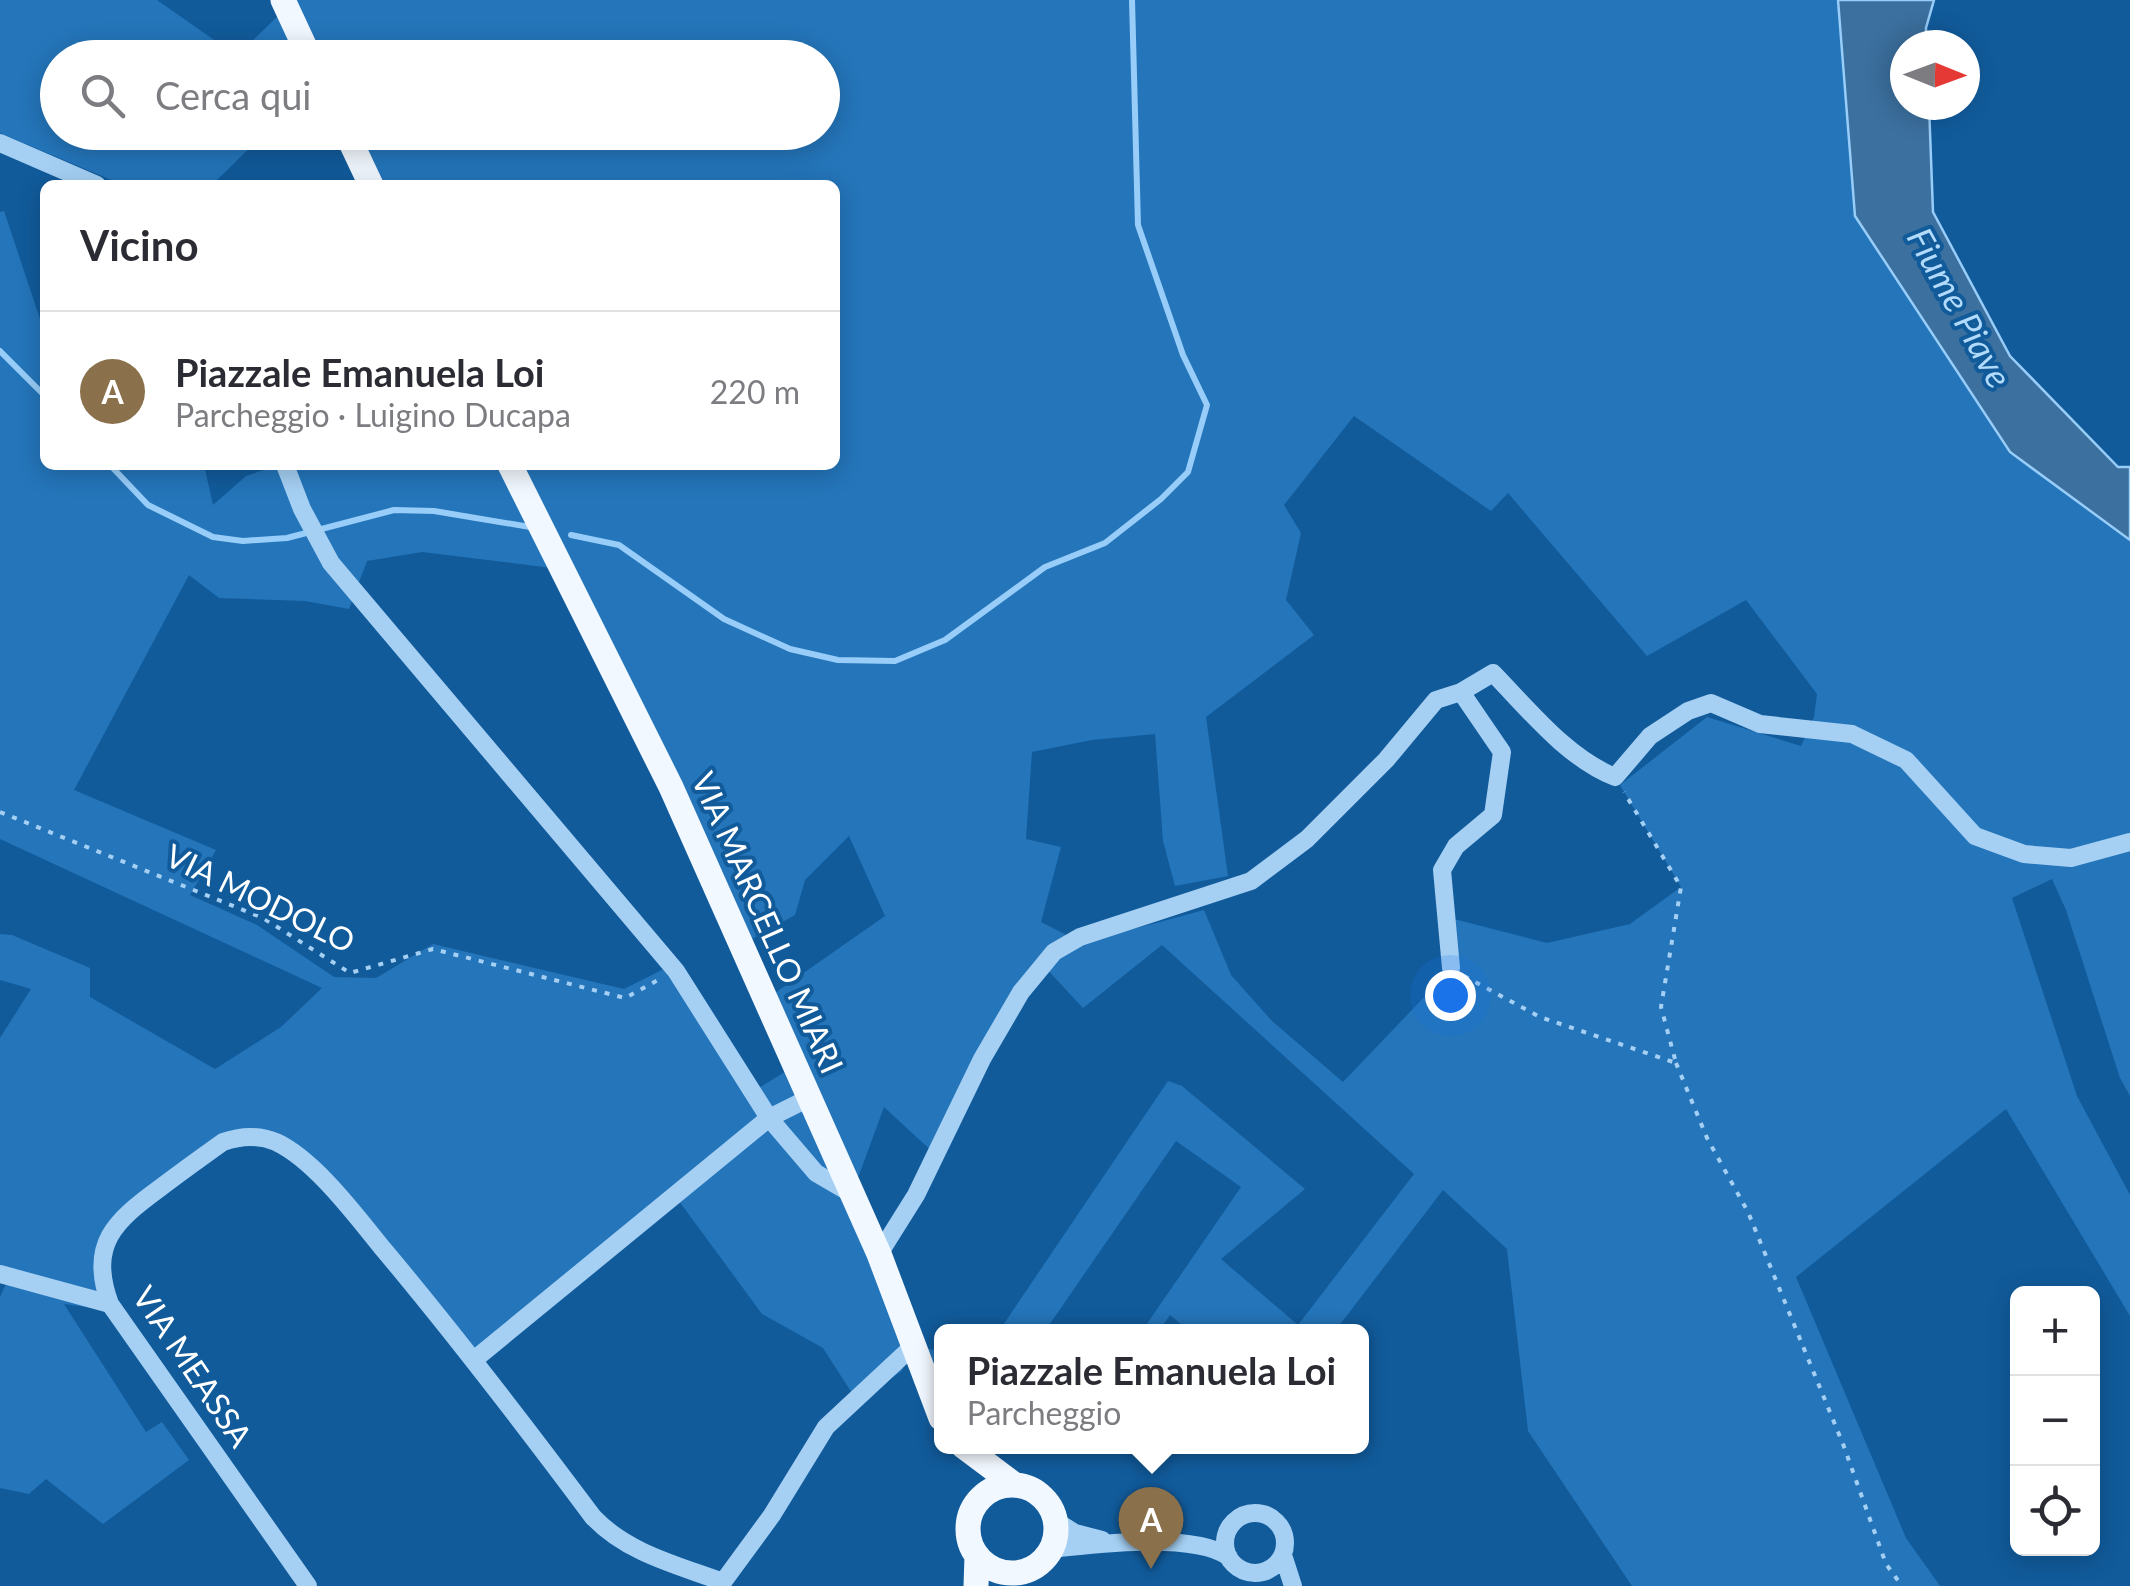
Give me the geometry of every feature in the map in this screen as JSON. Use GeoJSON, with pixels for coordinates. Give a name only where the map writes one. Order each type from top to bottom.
{"type":"FeatureCollection","features":[{"type":"Feature","properties":{"kind":"main road"},"geometry":{"type":"LineString","coordinates":[[282,0],[301,40]]}},
{"type":"Feature","properties":{"kind":"main road"},"geometry":{"type":"LineString","coordinates":[[354,150],[369,180]]}},
{"type":"Feature","properties":{"kind":"main road","name":"VIA MARCELLO MIARI"},"geometry":{"type":"LineString","coordinates":[[512,470],[670,787],[879,1254],[934,1400]]}},
{"type":"Feature","properties":{"kind":"main road"},"geometry":{"type":"LineString","coordinates":[[969,1454],[980,1473],[982,1497]]}},
{"type":"Feature","properties":{"kind":"main road"},"geometry":{"type":"LineString","coordinates":[[973,1454],[1015,1485]]}},
{"type":"Feature","properties":{"kind":"main road"},"geometry":{"type":"LineString","coordinates":[[1015,1485],[1029,1488],[1050,1507],[1056,1521],[1052,1550],[1034,1567],[1001,1580],[977,1556],[971,1544],[969,1519],[982,1497],[1003,1486],[1015,1485]]}},
{"type":"Feature","properties":{"kind":"main road"},"geometry":{"type":"LineString","coordinates":[[976,1586],[977,1556]]}},
{"type":"Feature","properties":{"kind":"street"},"geometry":{"type":"LineString","coordinates":[[0,144],[85,180]]}},
{"type":"Feature","properties":{"kind":"street"},"geometry":{"type":"LineString","coordinates":[[287,470],[331,562],[676,971],[768,1118],[816,1173],[852,1194]]}},
{"type":"Feature","properties":{"kind":"street"},"geometry":{"type":"LineString","coordinates":[[879,1254],[916,1195],[1001,1026],[1021,992],[1054,952],[1080,937],[1250,881],[1307,840],[1386,760],[1436,700],[1460,692],[1493,673],[1542,724],[1594,769],[1615,777],[1650,736],[1688,710],[1711,703],[1760,724],[1852,734],[1906,760],[1975,836],[2024,854],[2071,858],[2130,842]]}},
{"type":"Feature","properties":{"kind":"street"},"geometry":{"type":"LineString","coordinates":[[1452,968],[1442,870],[1456,846],[1493,814],[1502,752],[1460,692]]}},
{"type":"Feature","properties":{"kind":"street"},"geometry":{"type":"LineString","coordinates":[[475,1359],[768,1118],[810,1098]]}},
{"type":"Feature","properties":{"kind":"street","name":"VIA MEASSA"},"geometry":{"type":"LineString","coordinates":[[308,1586],[110,1304],[104,1286],[104,1252],[123,1215],[223,1142],[243,1137],[266,1139],[284,1147],[333,1189],[475,1359],[608,1533],[722,1585],[772,1515],[826,1427],[913,1346]]}},
{"type":"Feature","properties":{"kind":"street"},"geometry":{"type":"LineString","coordinates":[[0,1274],[110,1304]]}},
{"type":"Feature","properties":{"kind":"street"},"geometry":{"type":"LineString","coordinates":[[1283,1555],[1271,1569],[1252,1573],[1238,1568],[1225,1547],[1228,1531],[1246,1514],[1266,1515],[1281,1527],[1283,1555],[1292,1586]]}},
{"type":"Feature","properties":{"kind":"street"},"geometry":{"type":"LineString","coordinates":[[1056,1521],[1075,1532],[1112,1543]]}},
{"type":"Feature","properties":{"kind":"street"},"geometry":{"type":"LineString","coordinates":[[1201,1544],[1228,1531]]}},
{"type":"Feature","properties":{"kind":"street"},"geometry":{"type":"LineString","coordinates":[[1052,1550],[1112,1543],[1201,1544],[1229,1557]]}},
{"type":"Feature","properties":{"kind":"path"},"geometry":{"type":"LineString","coordinates":[[1615,777],[1682,887],[1662,1007],[1676,1063],[1706,1138],[1748,1212],[1843,1444],[1886,1564],[1902,1586]]}},
{"type":"Feature","properties":{"kind":"path","name":"VIA MODOLO"},"geometry":{"type":"LineString","coordinates":[[0,812],[263,918],[350,973],[433,949],[625,998],[676,971]]}},
{"type":"Feature","properties":{"kind":"path"},"geometry":{"type":"LineString","coordinates":[[1452,968],[1540,1018],[1676,1063]]}},
{"type":"Feature","properties":{"kind":"shaded area"},"geometry":{"type":"Polygon","coordinates":[[[0,0],[157,0],[214,40],[40,40],[40,150],[0,133],[0,0]]]}},
{"type":"Feature","properties":{"kind":"shaded area"},"geometry":{"type":"Polygon","coordinates":[[[281,0],[1838,0],[1855,216],[2010,452],[2130,540],[2130,1096],[2120,1078],[2066,910],[2052,879],[2012,898],[2077,1096],[2130,1195],[2130,1316],[2006,1109],[1796,1277],[1906,1538],[1940,1586],[1632,1586],[1528,1431],[1507,1249],[1443,1190],[1340,1324],[1299,1324],[1414,1174],[1162,945],[1083,1008],[1043,965],[936,1155],[884,1107],[852,1194],[913,1346],[934,1350],[934,1406],[912,1348],[902,1371],[857,1401],[823,1348],[762,1314],[676,1197],[475,1359],[339,1197],[278,1148],[254,1141],[215,1155],[130,1223],[114,1247],[111,1261],[117,1311],[64,1304],[146,1432],[162,1422],[189,1460],[103,1524],[46,1479],[29,1494],[0,1488],[0,1297],[6,1284],[0,1282],[0,1038],[31,989],[0,980],[0,934],[12,935],[90,968],[90,997],[215,1069],[281,1027],[322,988],[0,839],[0,212],[4,211],[40,319],[40,470],[205,470],[213,505],[246,476],[264,470],[840,470],[840,180],[362,180],[347,150],[840,150],[840,40],[253,40],[284,10],[281,0]],[[1354,416],[1284,505],[1301,533],[1286,600],[1314,635],[1206,717],[1228,876],[1175,886],[1163,841],[1155,734],[1092,740],[1032,752],[1026,839],[1061,847],[1041,922],[1082,943],[1204,910],[1231,975],[1272,1021],[1343,1082],[1451,969],[1446,917],[1547,943],[1630,924],[1681,887],[1620,785],[1707,717],[1801,746],[1814,717],[1817,694],[1746,600],[1647,656],[1508,493],[1491,511],[1354,416]],[[422,552],[367,561],[349,609],[305,601],[219,598],[189,575],[74,790],[216,850],[190,895],[257,925],[334,977],[376,978],[433,944],[624,989],[664,969],[752,1092],[793,1067],[762,1002],[885,916],[849,836],[805,880],[795,915],[736,948],[552,568],[422,552]]]}},
{"type":"Feature","properties":{"kind":"shaded area"},"geometry":{"type":"Polygon","coordinates":[[[40,150],[248,150],[217,180],[111,180],[40,150]]]}},
{"type":"Feature","properties":{"kind":"shaded area"},"geometry":{"type":"Polygon","coordinates":[[[1168,1081],[1182,1086],[1305,1189],[1221,1259],[1297,1324],[1181,1324],[1170,1315],[1164,1324],[1147,1324],[1241,1187],[1176,1141],[1050,1324],[1004,1324],[1168,1081]]]}},
{"type":"Feature","properties":{"kind":"water","name":"Fiume Piave"},"geometry":{"type":"Polygon","coordinates":[[[1838,0],[1934,0],[1926,30],[1890,30],[1890,120],[1930,120],[1933,212],[2010,356],[2118,467],[2130,467],[2130,540],[2010,452],[1855,216],[1838,0]]]}},
{"type":"Feature","properties":{"kind":"waterway"},"geometry":{"type":"LineString","coordinates":[[571,535],[619,545],[724,619],[790,649],[838,660],[895,661],[945,640],[1045,567],[1105,543],[1161,499],[1188,472],[1207,405],[1183,355],[1138,225],[1132,0]]}},
{"type":"Feature","properties":{"kind":"waterway"},"geometry":{"type":"LineString","coordinates":[[0,351],[40,391]]}},
{"type":"Feature","properties":{"kind":"waterway"},"geometry":{"type":"LineString","coordinates":[[115,470],[148,505],[213,537],[243,541],[287,538],[394,510],[434,511],[530,527]]}},
{"type":"Feature","properties":{"kind":"place","name":"Piazzale Emanuela Loi"},"geometry":{"type":"Point","coordinates":[1151,1569]}}]}
